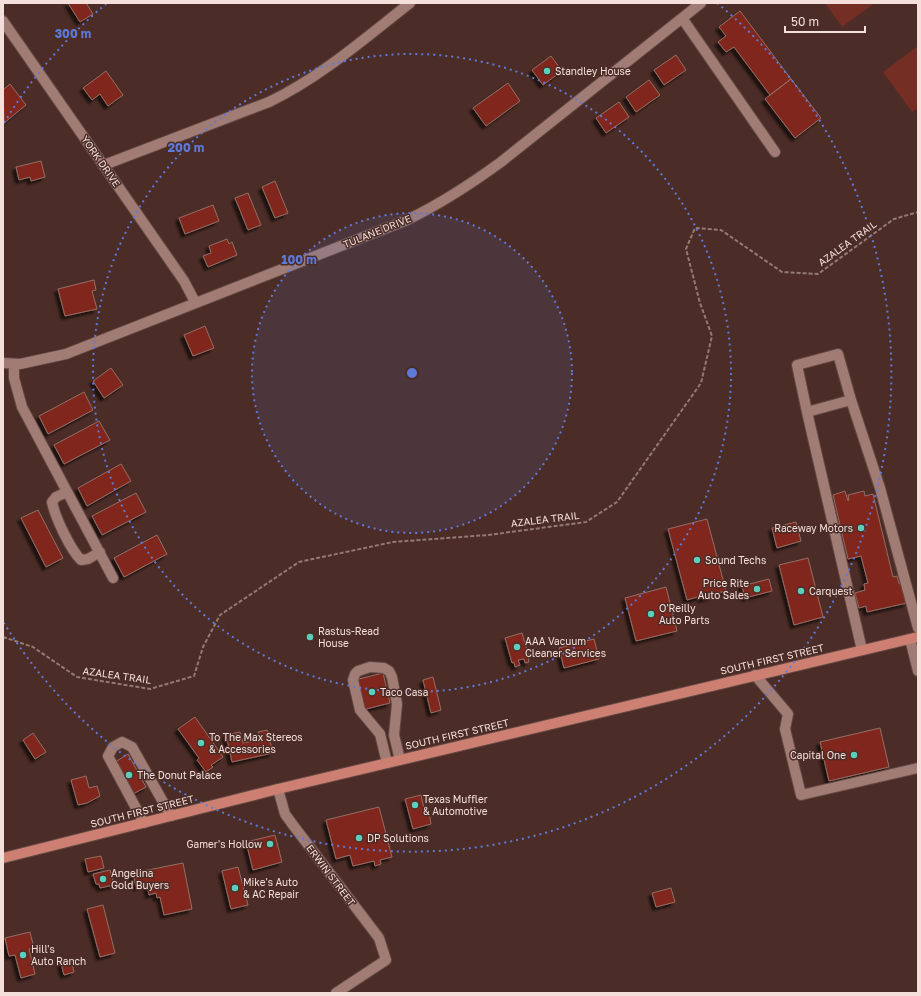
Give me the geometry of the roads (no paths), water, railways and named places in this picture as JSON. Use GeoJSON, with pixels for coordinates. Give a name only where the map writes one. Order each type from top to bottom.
{"type":"FeatureCollection","features":[{"type":"Feature","properties":{"kind":"main road","name":"SOUTH FIRST STREET"},"geometry":{"type":"LineString","coordinates":[[3,858],[278,789],[914,638]]}},
{"type":"Feature","properties":{"kind":"street"},"geometry":{"type":"LineString","coordinates":[[104,165],[282,96],[319,73],[410,3]]}},
{"type":"Feature","properties":{"kind":"street","name":"TULANE DRIVE"},"geometry":{"type":"LineString","coordinates":[[3,363],[20,364],[66,354],[195,302],[407,220],[430,209],[476,180],[500,162],[701,3]]}},
{"type":"Feature","properties":{"kind":"street"},"geometry":{"type":"LineString","coordinates":[[682,18],[776,152]]}},
{"type":"Feature","properties":{"kind":"street","name":"YORK DRIVE"},"geometry":{"type":"LineString","coordinates":[[3,21],[184,281],[195,302]]}},
{"type":"Feature","properties":{"kind":"street"},"geometry":{"type":"LineString","coordinates":[[862,650],[797,365],[838,354],[851,400],[880,488],[918,628]]}},
{"type":"Feature","properties":{"kind":"street"},"geometry":{"type":"LineString","coordinates":[[14,364],[14,378],[22,407],[113,578]]}},
{"type":"Feature","properties":{"kind":"street"},"geometry":{"type":"LineString","coordinates":[[807,412],[851,400]]}},
{"type":"Feature","properties":{"kind":"street"},"geometry":{"type":"LineString","coordinates":[[67,492],[56,497],[52,502],[54,511],[75,554],[80,560],[88,559],[100,552]]}},
{"type":"Feature","properties":{"kind":"street"},"geometry":{"type":"LineString","coordinates":[[914,638],[918,671]]}},
{"type":"Feature","properties":{"kind":"street"},"geometry":{"type":"LineString","coordinates":[[387,763],[380,734],[360,710],[353,680],[358,671],[370,668],[384,668],[389,671],[392,677],[398,704],[394,735],[400,760]]}},
{"type":"Feature","properties":{"kind":"street"},"geometry":{"type":"LineString","coordinates":[[755,675],[788,714],[785,729],[801,795],[918,768]]}},
{"type":"Feature","properties":{"kind":"street"},"geometry":{"type":"LineString","coordinates":[[144,823],[108,756],[113,747],[122,742],[132,747],[171,816]]}},
{"type":"Feature","properties":{"kind":"street","name":"ERWIN STREET"},"geometry":{"type":"LineString","coordinates":[[278,789],[285,814],[379,938],[386,960],[336,993]]}},
{"type":"Feature","properties":{"kind":"place","name":"Standley House"},"geometry":{"type":"Point","coordinates":[547,71]}},
{"type":"Feature","properties":{"kind":"place","name":"Raceway Motors"},"geometry":{"type":"Point","coordinates":[861,528]}},
{"type":"Feature","properties":{"kind":"place","name":"Sound Techs"},"geometry":{"type":"Point","coordinates":[697,560]}},
{"type":"Feature","properties":{"kind":"place","name":"Price Rite Auto Sales"},"geometry":{"type":"Point","coordinates":[757,589]}},
{"type":"Feature","properties":{"kind":"place","name":"Carquest"},"geometry":{"type":"Point","coordinates":[801,591]}},
{"type":"Feature","properties":{"kind":"place","name":"O'Reilly Auto Parts"},"geometry":{"type":"Point","coordinates":[651,614]}},
{"type":"Feature","properties":{"kind":"place","name":"Rastus-Read House"},"geometry":{"type":"Point","coordinates":[310,637]}},
{"type":"Feature","properties":{"kind":"place","name":"AAA Vacuum Cleaner Services"},"geometry":{"type":"Point","coordinates":[517,647]}},
{"type":"Feature","properties":{"kind":"place","name":"Taco Casa"},"geometry":{"type":"Point","coordinates":[372,692]}},
{"type":"Feature","properties":{"kind":"place","name":"To The Max Stereos & Accessories"},"geometry":{"type":"Point","coordinates":[201,743]}},
{"type":"Feature","properties":{"kind":"place","name":"Capital One"},"geometry":{"type":"Point","coordinates":[854,755]}},
{"type":"Feature","properties":{"kind":"place","name":"The Donut Palace"},"geometry":{"type":"Point","coordinates":[129,775]}},
{"type":"Feature","properties":{"kind":"place","name":"Texas Muffler & Automotive"},"geometry":{"type":"Point","coordinates":[415,805]}},
{"type":"Feature","properties":{"kind":"place","name":"DP Solutions"},"geometry":{"type":"Point","coordinates":[359,838]}},
{"type":"Feature","properties":{"kind":"place","name":"Gamer's Hollow"},"geometry":{"type":"Point","coordinates":[270,844]}},
{"type":"Feature","properties":{"kind":"place","name":"Angelina Gold Buyers"},"geometry":{"type":"Point","coordinates":[103,879]}},
{"type":"Feature","properties":{"kind":"place","name":"Mike's Auto & AC Repair"},"geometry":{"type":"Point","coordinates":[235,888]}},
{"type":"Feature","properties":{"kind":"place","name":"Hill's Auto Ranch"},"geometry":{"type":"Point","coordinates":[23,955]}}]}
